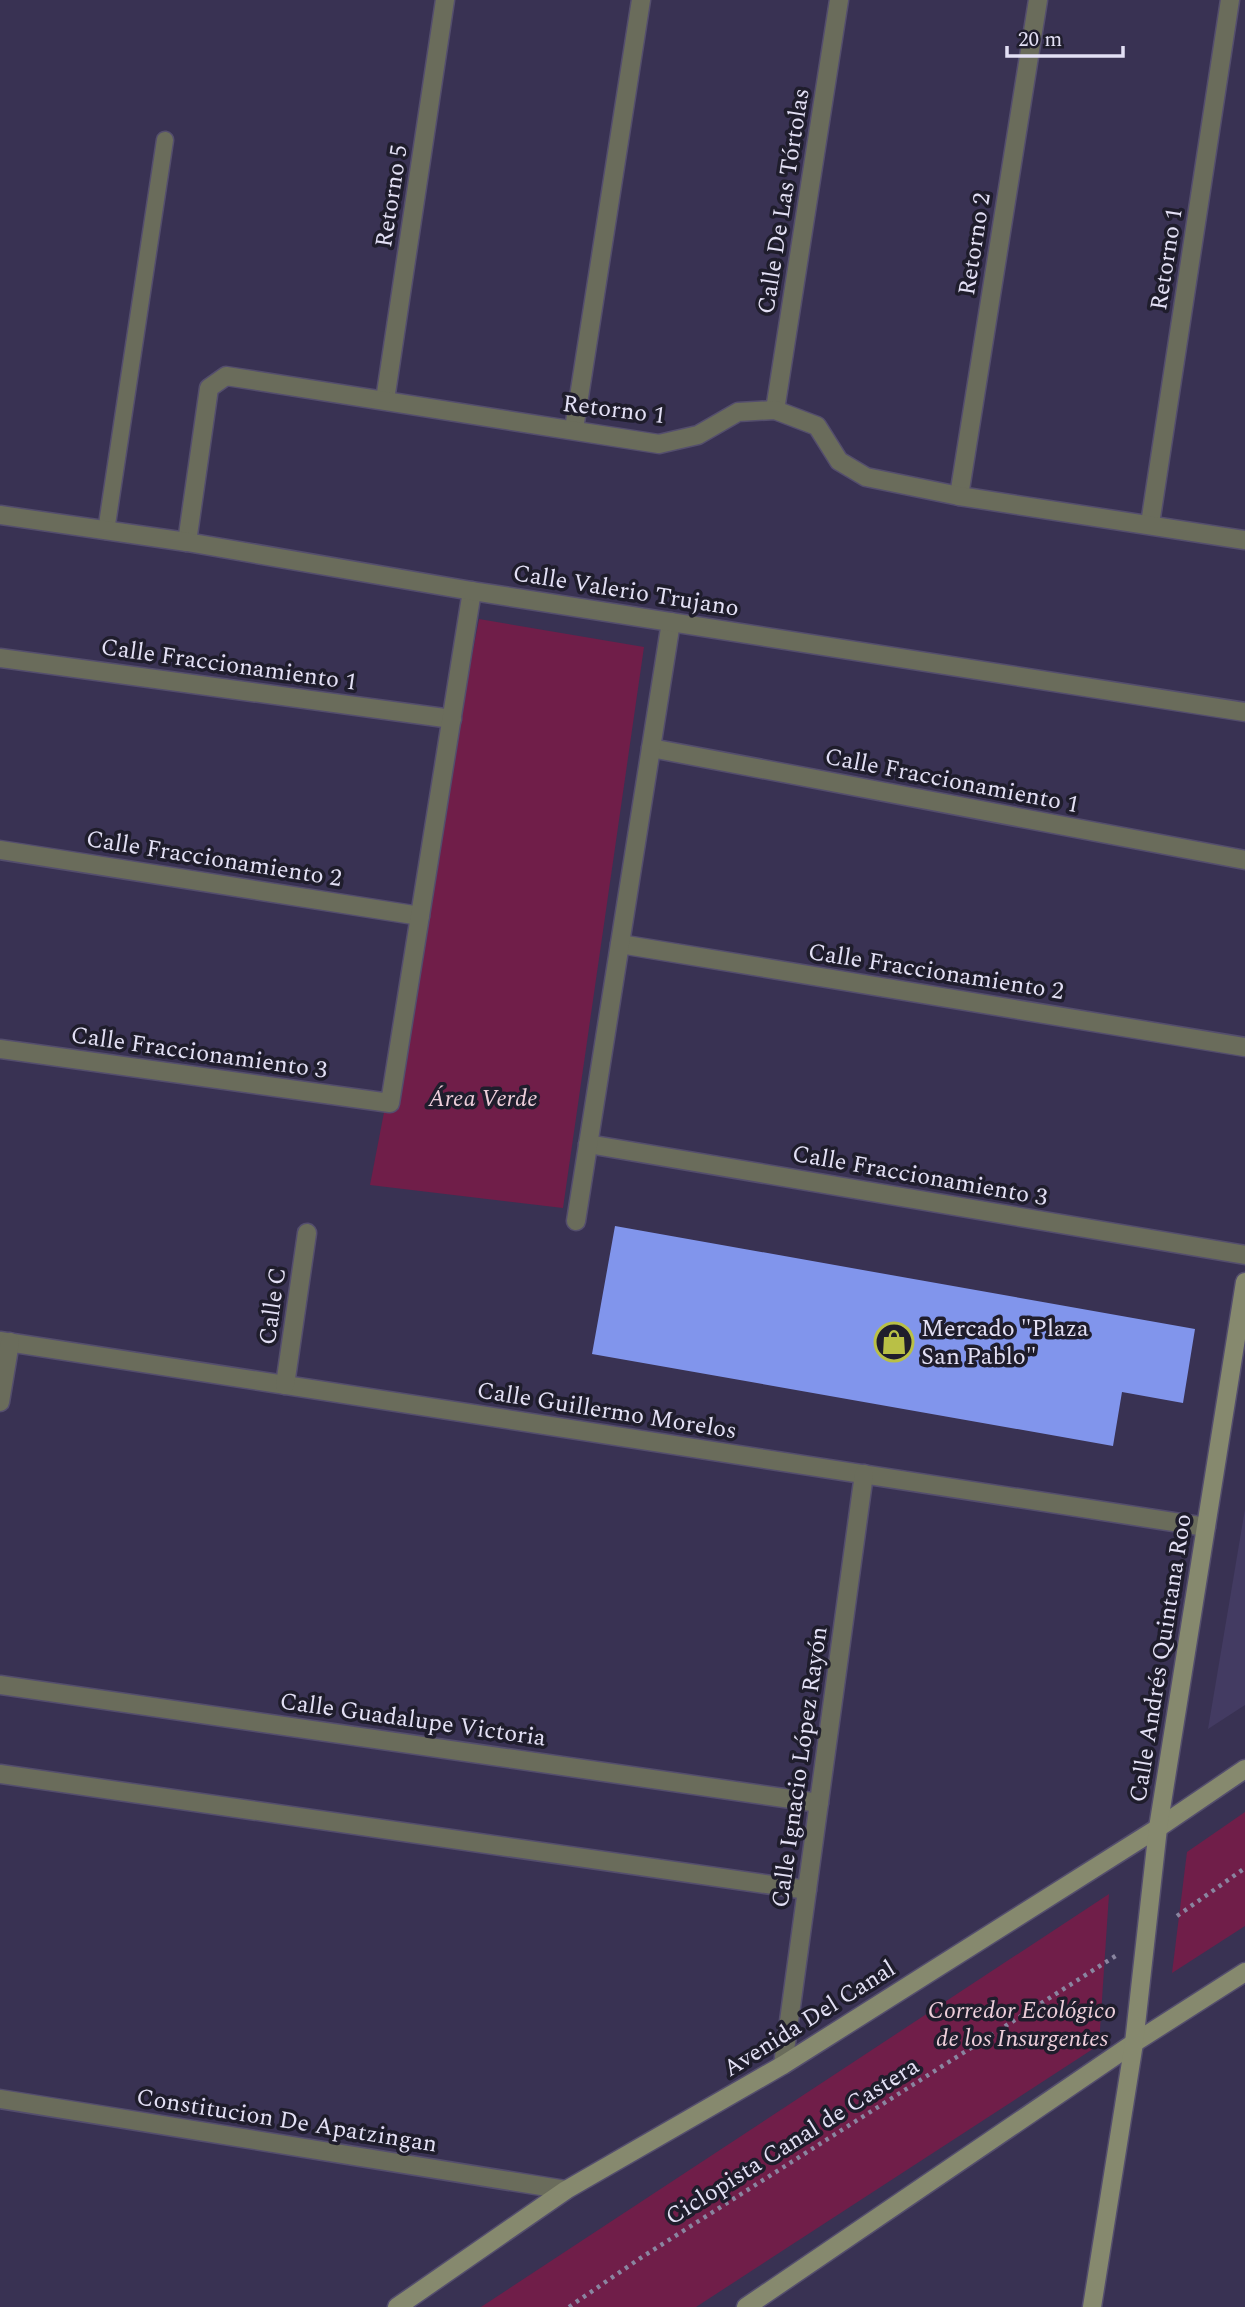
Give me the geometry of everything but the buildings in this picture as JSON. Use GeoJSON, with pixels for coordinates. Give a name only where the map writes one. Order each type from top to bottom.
{"type":"FeatureCollection","features":[{"type":"Feature","properties":{"kind":"main road","name":"Calle Andrés Quintana Roo"},"geometry":{"type":"LineString","coordinates":[[1092,2307],[1134,2043],[1158,1828],[1245,1282]]}},
{"type":"Feature","properties":{"kind":"main road","name":"Avenida Del Canal"},"geometry":{"type":"LineString","coordinates":[[397,2307],[565,2190],[783,2066],[1158,1828],[1245,1769]]}},
{"type":"Feature","properties":{"kind":"main road"},"geometry":{"type":"LineString","coordinates":[[746,2307],[1134,2043],[1245,1972]]}},
{"type":"Feature","properties":{"kind":"street","name":"Retorno 5"},"geometry":{"type":"LineString","coordinates":[[385,400],[445,0]]}},
{"type":"Feature","properties":{"kind":"street"},"geometry":{"type":"LineString","coordinates":[[574,429],[641,0]]}},
{"type":"Feature","properties":{"kind":"street","name":"Calle De Las Tórtolas"},"geometry":{"type":"LineString","coordinates":[[775,410],[839,0]]}},
{"type":"Feature","properties":{"kind":"street","name":"Retorno 2"},"geometry":{"type":"LineString","coordinates":[[960,496],[1038,0]]}},
{"type":"Feature","properties":{"kind":"street","name":"Retorno 1"},"geometry":{"type":"LineString","coordinates":[[1150,524],[1230,0]]}},
{"type":"Feature","properties":{"kind":"street","name":"Retorno 1"},"geometry":{"type":"LineString","coordinates":[[187,542],[209,388],[226,376],[659,444],[698,435],[738,412],[775,410],[817,426],[839,461],[866,477],[960,496],[1245,540]]}},
{"type":"Feature","properties":{"kind":"street","name":"Calle Valerio Trujano"},"geometry":{"type":"LineString","coordinates":[[0,515],[187,542],[472,591],[1245,712]]}},
{"type":"Feature","properties":{"kind":"street"},"geometry":{"type":"LineString","coordinates":[[420,916],[472,591]]}},
{"type":"Feature","properties":{"kind":"street"},"geometry":{"type":"LineString","coordinates":[[576,1221],[671,622]]}},
{"type":"Feature","properties":{"kind":"street","name":"Calle Fraccionamiento 1"},"geometry":{"type":"LineString","coordinates":[[0,658],[452,719]]}},
{"type":"Feature","properties":{"kind":"street","name":"Calle Fraccionamiento 1"},"geometry":{"type":"LineString","coordinates":[[651,748],[1245,860]]}},
{"type":"Feature","properties":{"kind":"street","name":"Calle Fraccionamiento 2"},"geometry":{"type":"LineString","coordinates":[[0,850],[420,916]]}},
{"type":"Feature","properties":{"kind":"street","name":"Calle Fraccionamiento 3"},"geometry":{"type":"LineString","coordinates":[[0,1049],[390,1103],[420,916]]}},
{"type":"Feature","properties":{"kind":"street","name":"Calle Fraccionamiento 2"},"geometry":{"type":"LineString","coordinates":[[620,944],[1245,1047]]}},
{"type":"Feature","properties":{"kind":"street","name":"Calle Fraccionamiento 3"},"geometry":{"type":"LineString","coordinates":[[588,1144],[1245,1255]]}},
{"type":"Feature","properties":{"kind":"street","name":"Calle C"},"geometry":{"type":"LineString","coordinates":[[285,1385],[307,1233]]}},
{"type":"Feature","properties":{"kind":"street"},"geometry":{"type":"LineString","coordinates":[[0,1402],[5,1341]]}},
{"type":"Feature","properties":{"kind":"street","name":"Calle Guillermo Morelos"},"geometry":{"type":"LineString","coordinates":[[5,1341],[1206,1527]]}},
{"type":"Feature","properties":{"kind":"street","name":"Calle Ignacio López Rayón"},"geometry":{"type":"LineString","coordinates":[[783,2066],[864,1474]]}},
{"type":"Feature","properties":{"kind":"street","name":"Calle Guadalupe Victoria"},"geometry":{"type":"LineString","coordinates":[[0,1685],[819,1803]]}},
{"type":"Feature","properties":{"kind":"street"},"geometry":{"type":"LineString","coordinates":[[0,1773],[807,1890]]}},
{"type":"Feature","properties":{"kind":"street","name":"Constitucion De Apatzingan"},"geometry":{"type":"LineString","coordinates":[[0,2099],[565,2190]]}},
{"type":"Feature","properties":{"kind":"lane"},"geometry":{"type":"LineString","coordinates":[[106,531],[165,140]]}},
{"type":"Feature","properties":{"kind":"path","name":"Ciclopista Canal de Castera"},"geometry":{"type":"LineString","coordinates":[[569,2307],[650,2252],[1146,1936],[1245,1868]]}},
{"type":"Feature","properties":{"kind":"shaded area"},"geometry":{"type":"Polygon","coordinates":[[[1245,1509],[1245,1705],[1208,1729],[1245,1509]]]}},
{"type":"Feature","properties":{"kind":"green space","name":"Área Verde"},"geometry":{"type":"Polygon","coordinates":[[[479,619],[644,647],[563,1208],[370,1185],[479,619]]]}},
{"type":"Feature","properties":{"kind":"green space","name":"Corredor Ecológico de los Insurgentes"},"geometry":{"type":"Polygon","coordinates":[[[1245,1812],[1245,1926],[1172,1973],[1187,1852],[1245,1812]]]}},
{"type":"Feature","properties":{"kind":"green space","name":"Corredor Ecológico de los Insurgentes"},"geometry":{"type":"Polygon","coordinates":[[[1109,1894],[1099,2045],[696,2307],[481,2307],[1109,1894]]]}},
{"type":"Feature","properties":{"kind":"place","name":"Mercado \"Plaza San Pablo\""},"geometry":{"type":"Point","coordinates":[894,1342]}}]}
